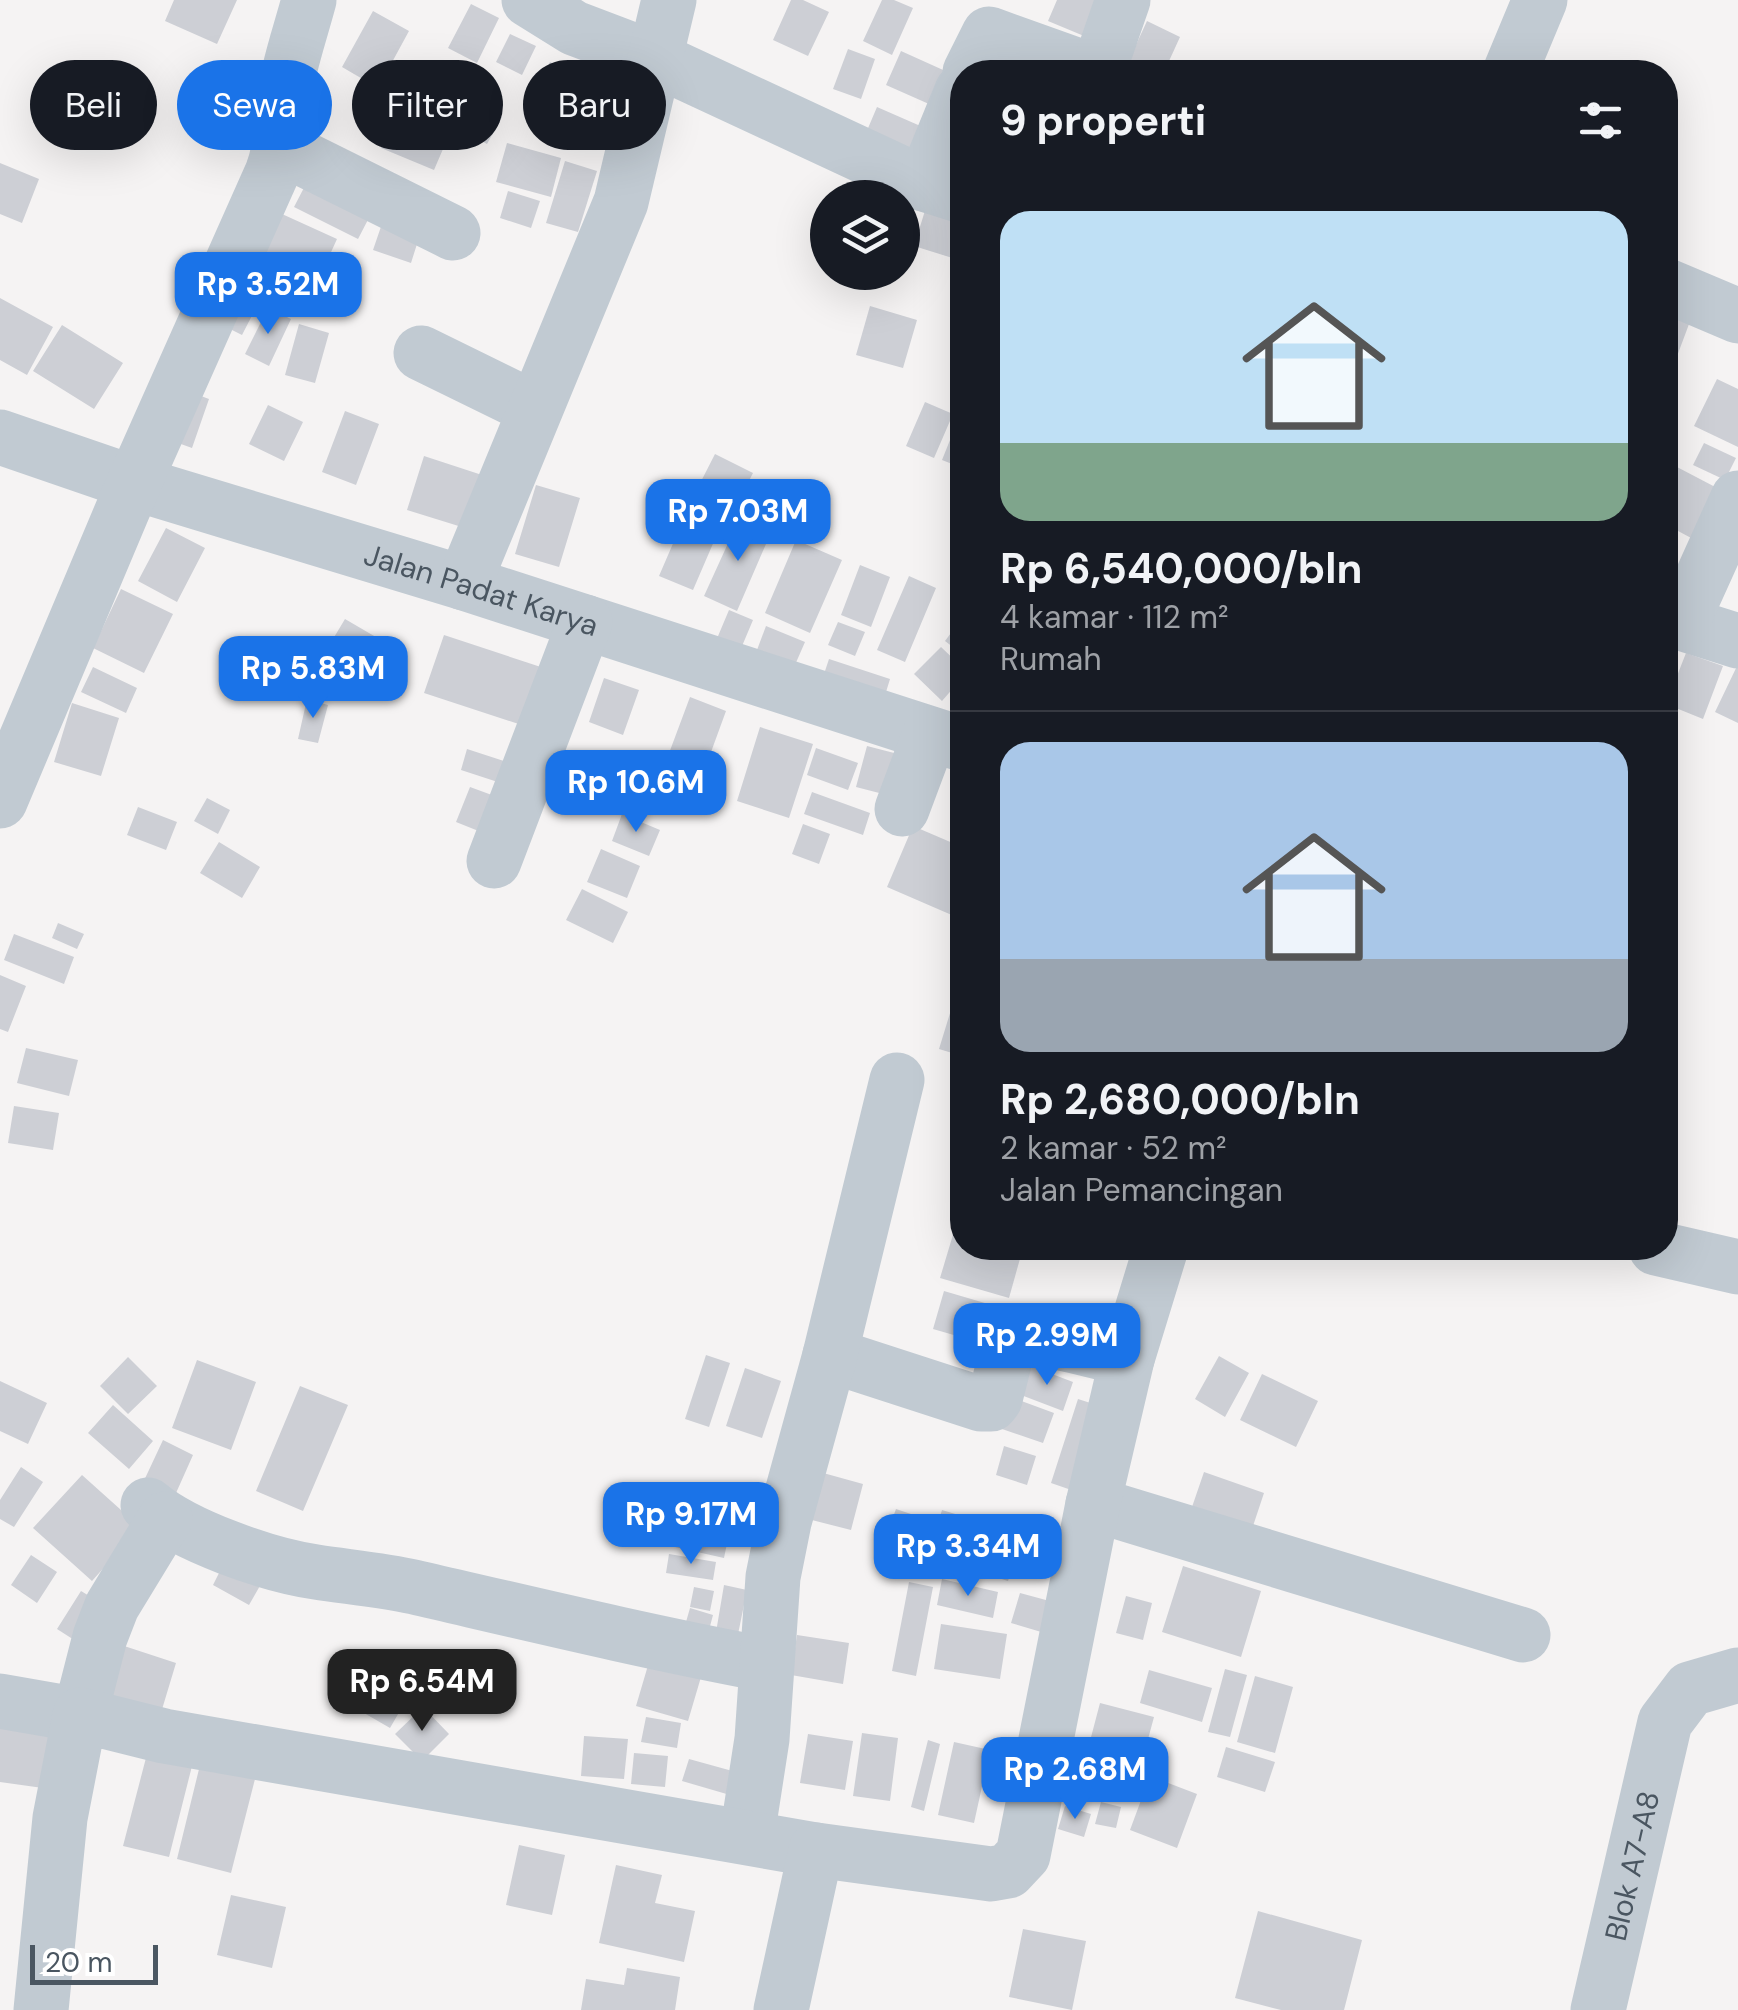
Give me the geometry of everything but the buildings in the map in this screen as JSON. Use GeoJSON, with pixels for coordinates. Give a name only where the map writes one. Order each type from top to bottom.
{"type":"FeatureCollection","features":[{"type":"Feature","properties":{"kind":"street"},"geometry":{"type":"LineString","coordinates":[[294,60],[310,0]]}},
{"type":"Feature","properties":{"kind":"street"},"geometry":{"type":"LineString","coordinates":[[529,0],[574,28],[653,58],[943,190],[950,154]]}},
{"type":"Feature","properties":{"kind":"street"},"geometry":{"type":"LineString","coordinates":[[464,583],[621,202],[669,0]]}},
{"type":"Feature","properties":{"kind":"street"},"geometry":{"type":"LineString","coordinates":[[1100,60],[1123,0]]}},
{"type":"Feature","properties":{"kind":"street"},"geometry":{"type":"LineString","coordinates":[[1515,60],[1540,0]]}},
{"type":"Feature","properties":{"kind":"street"},"geometry":{"type":"LineString","coordinates":[[976,60],[989,34],[1062,60]]}},
{"type":"Feature","properties":{"kind":"street"},"geometry":{"type":"LineString","coordinates":[[0,801],[281,150]]}},
{"type":"Feature","properties":{"kind":"street"},"geometry":{"type":"LineString","coordinates":[[286,150],[453,233]]}},
{"type":"Feature","properties":{"kind":"street"},"geometry":{"type":"LineString","coordinates":[[1678,291],[1738,316]]}},
{"type":"Feature","properties":{"kind":"street"},"geometry":{"type":"LineString","coordinates":[[421,353],[536,409]]}},
{"type":"Feature","properties":{"kind":"street","name":"Jalan Padat Karya"},"geometry":{"type":"LineString","coordinates":[[0,437],[134,484],[464,583],[946,739]]}},
{"type":"Feature","properties":{"kind":"street"},"geometry":{"type":"LineString","coordinates":[[1678,612],[1738,498]]}},
{"type":"Feature","properties":{"kind":"street"},"geometry":{"type":"LineString","coordinates":[[1678,621],[1738,641]]}},
{"type":"Feature","properties":{"kind":"street"},"geometry":{"type":"LineString","coordinates":[[494,861],[584,622]]}},
{"type":"Feature","properties":{"kind":"street"},"geometry":{"type":"LineString","coordinates":[[902,809],[946,739]]}},
{"type":"Feature","properties":{"kind":"street"},"geometry":{"type":"LineString","coordinates":[[747,1836],[762,1738],[764,1664],[773,1577],[897,1080]]}},
{"type":"Feature","properties":{"kind":"street"},"geometry":{"type":"LineString","coordinates":[[1678,1253],[1738,1267]]}},
{"type":"Feature","properties":{"kind":"street"},"geometry":{"type":"LineString","coordinates":[[0,1701],[80,1715],[164,1736],[816,1850],[992,1874],[1008,1870],[1023,1855],[1093,1504],[1126,1359],[1157,1260]]}},
{"type":"Feature","properties":{"kind":"street"},"geometry":{"type":"LineString","coordinates":[[830,1355],[981,1404],[991,1404],[995,1399],[1010,1339],[1038,1338],[1126,1359]]}},
{"type":"Feature","properties":{"kind":"street"},"geometry":{"type":"LineString","coordinates":[[1093,1504],[1522,1635]]}},
{"type":"Feature","properties":{"kind":"street"},"geometry":{"type":"LineString","coordinates":[[42,2010],[60,1818],[80,1715],[112,1606],[156,1512],[202,1536],[313,1572],[407,1586],[635,1639],[764,1664]]}},
{"type":"Feature","properties":{"kind":"street","name":"Blok A7-A8"},"geometry":{"type":"LineString","coordinates":[[1598,2010],[1665,1722],[1690,1689],[1738,1675]]}},
{"type":"Feature","properties":{"kind":"street"},"geometry":{"type":"LineString","coordinates":[[781,2010],[816,1850]]}}]}
